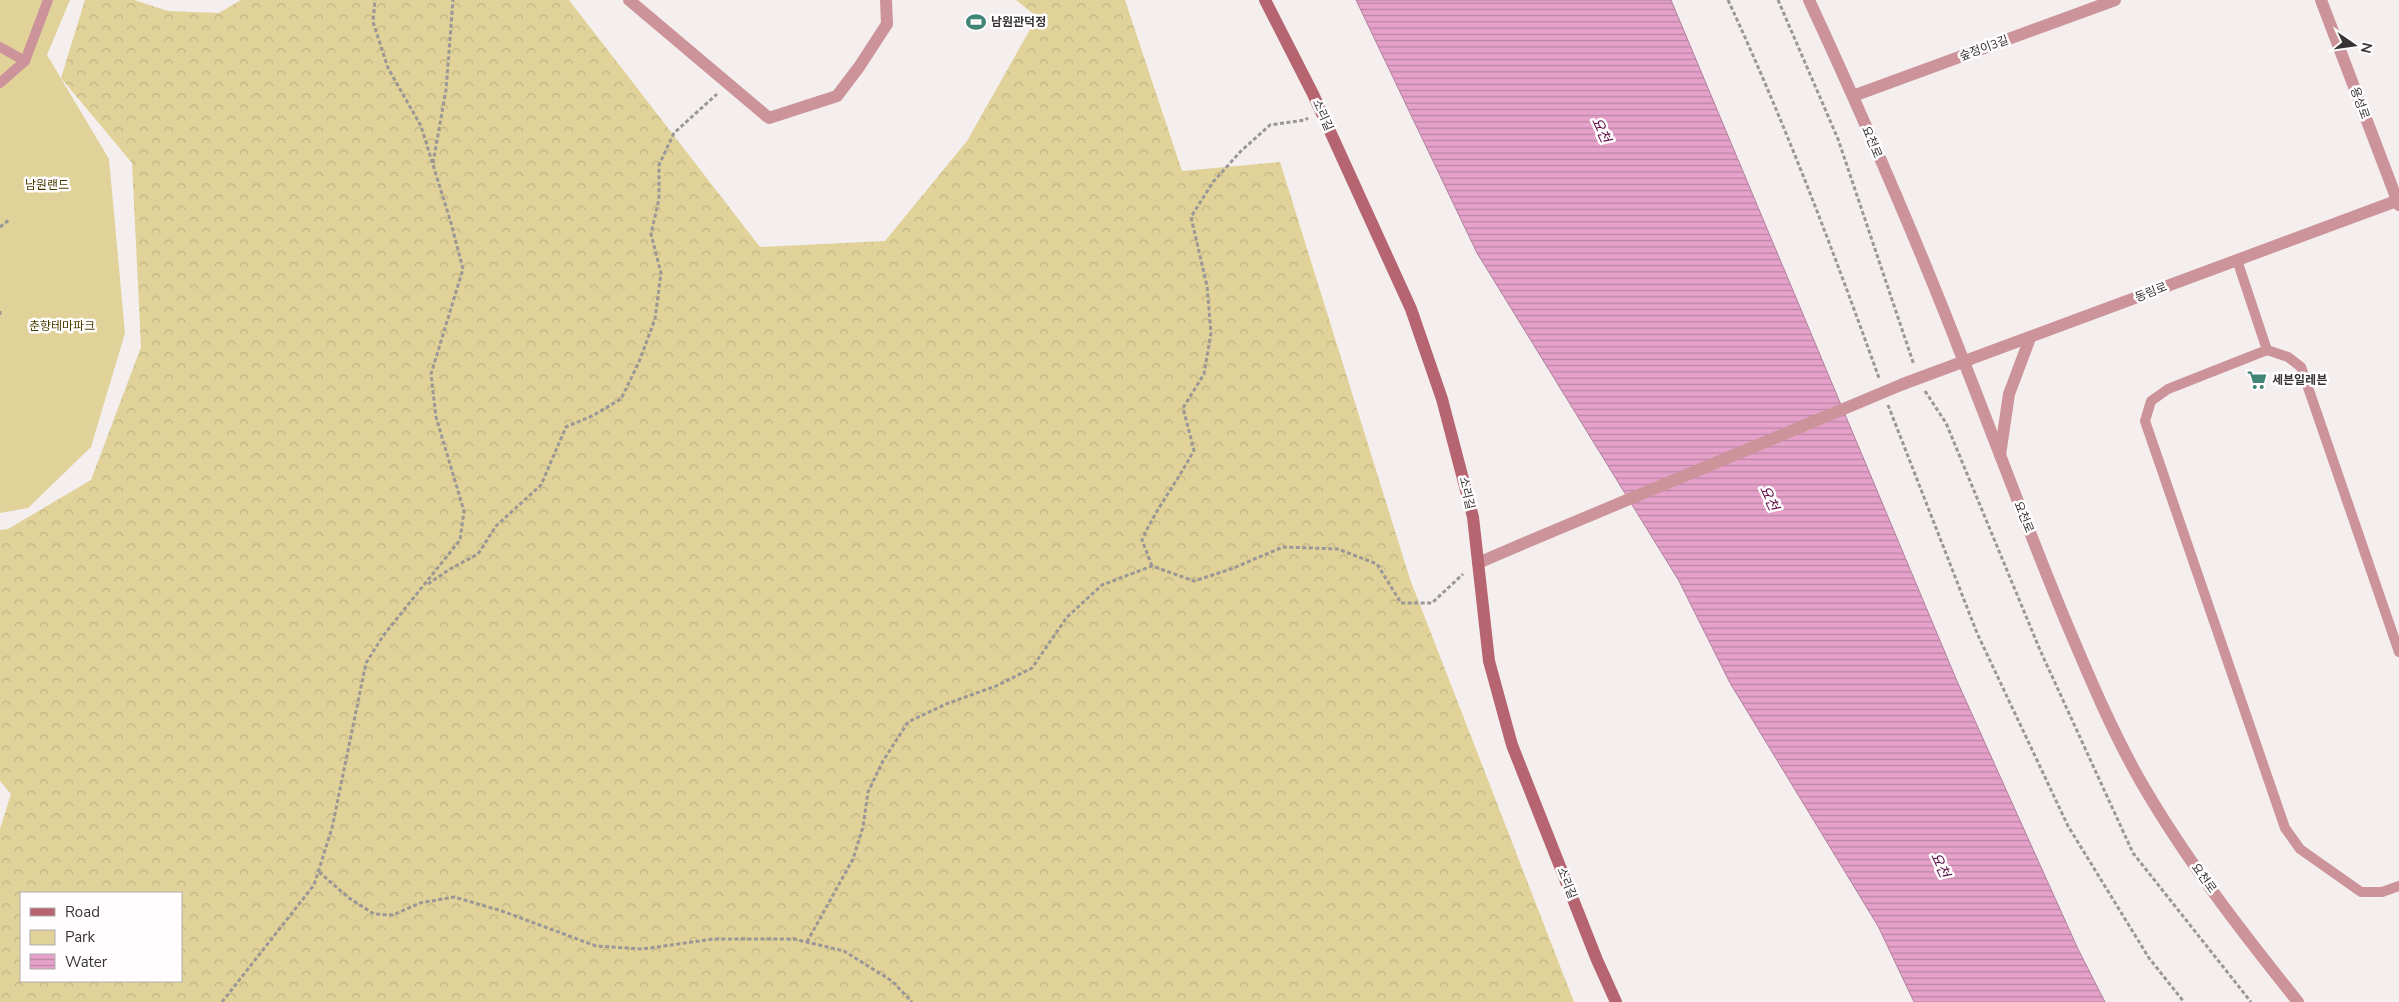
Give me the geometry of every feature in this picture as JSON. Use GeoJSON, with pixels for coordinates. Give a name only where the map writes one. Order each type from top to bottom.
{"type":"FeatureCollection","features":[{"type":"Feature","properties":{"kind":"main road","name":"소리길"},"geometry":{"type":"LineString","coordinates":[[1265,0],[1320,108],[1414,318],[1442,399],[1473,517],[1489,661],[1512,745],[1616,1002]]}},
{"type":"Feature","properties":{"kind":"street"},"geometry":{"type":"LineString","coordinates":[[629,0],[769,118],[836,96],[859,67],[887,24],[886,0]]}},
{"type":"Feature","properties":{"kind":"street","name":"요천로"},"geometry":{"type":"LineString","coordinates":[[1809,0],[1853,96],[1964,361],[2000,457],[2095,690],[2141,782],[2197,868],[2243,933],[2298,1002]]}},
{"type":"Feature","properties":{"kind":"street","name":"숲정이3길"},"geometry":{"type":"LineString","coordinates":[[1853,96],[2115,0]]}},
{"type":"Feature","properties":{"kind":"street","name":"용성로"},"geometry":{"type":"LineString","coordinates":[[2321,0],[2398,202]]}},
{"type":"Feature","properties":{"kind":"street","name":"동림로"},"geometry":{"type":"LineString","coordinates":[[1478,563],[1903,384],[1919,380],[1964,361],[2398,202]]}},
{"type":"Feature","properties":{"kind":"street"},"geometry":{"type":"LineString","coordinates":[[2000,457],[2009,394],[2030,338]]}},
{"type":"Feature","properties":{"kind":"lane"},"geometry":{"type":"LineString","coordinates":[[0,83],[25,61],[48,0]]}},
{"type":"Feature","properties":{"kind":"lane"},"geometry":{"type":"LineString","coordinates":[[0,47],[25,61]]}},
{"type":"Feature","properties":{"kind":"lane"},"geometry":{"type":"LineString","coordinates":[[2236,260],[2267,350]]}},
{"type":"Feature","properties":{"kind":"lane"},"geometry":{"type":"LineString","coordinates":[[2399,652],[2301,367],[2288,357],[2267,350],[2168,389],[2151,401],[2145,421],[2286,828],[2300,849],[2361,892],[2382,892],[2399,886]]}},
{"type":"Feature","properties":{"kind":"path"},"geometry":{"type":"LineString","coordinates":[[222,1002],[314,885],[332,828],[366,663],[383,636],[460,540],[464,511],[436,417],[431,374],[462,269],[452,223],[421,126],[388,68],[373,22],[375,0]]}},
{"type":"Feature","properties":{"kind":"path"},"geometry":{"type":"LineString","coordinates":[[433,164],[446,90],[453,0]]}},
{"type":"Feature","properties":{"kind":"path"},"geometry":{"type":"LineString","coordinates":[[1728,0],[1755,59],[1830,247],[1879,379]]}},
{"type":"Feature","properties":{"kind":"path"},"geometry":{"type":"LineString","coordinates":[[1778,0],[1838,139],[1919,380],[1946,423],[2040,650],[2133,853],[2251,1002]]}},
{"type":"Feature","properties":{"kind":"path"},"geometry":{"type":"LineString","coordinates":[[424,587],[450,568],[478,554],[496,526],[541,485],[566,427],[592,416],[621,399],[639,362],[655,319],[660,273],[651,234],[659,199],[659,165],[674,133],[728,84]]}},
{"type":"Feature","properties":{"kind":"path"},"geometry":{"type":"LineString","coordinates":[[1152,566],[1142,540],[1154,512],[1176,484],[1194,450],[1183,408],[1204,374],[1211,333],[1207,286],[1191,217],[1213,182],[1241,151],[1270,125],[1305,120],[1320,108]]}},
{"type":"Feature","properties":{"kind":"path"},"geometry":{"type":"LineString","coordinates":[[0,227],[9,220]]}},
{"type":"Feature","properties":{"kind":"path"},"geometry":{"type":"LineString","coordinates":[[1885,397],[1977,634],[2068,826],[2149,958],[2184,1002]]}},
{"type":"Feature","properties":{"kind":"path"},"geometry":{"type":"LineString","coordinates":[[807,942],[853,858],[863,827],[868,792],[883,761],[908,722],[946,704],[996,686],[1032,668],[1067,617],[1102,585],[1152,566],[1194,581],[1231,570],[1282,547],[1338,549],[1377,564],[1401,603],[1432,603],[1478,563]]}},
{"type":"Feature","properties":{"kind":"path"},"geometry":{"type":"LineString","coordinates":[[318,872],[349,898],[374,914],[393,915],[420,903],[454,897],[502,911],[596,946],[643,949],[713,939],[794,939],[844,951],[892,980],[912,1002]]}},
{"type":"Feature","properties":{"kind":"green space","name":"남원랜드"},"geometry":{"type":"Polygon","coordinates":[[[0,0],[70,0],[47,55],[109,159],[125,333],[91,447],[28,508],[0,513],[0,0]]]}},
{"type":"Feature","properties":{"kind":"green space"},"geometry":{"type":"Polygon","coordinates":[[[85,0],[134,0],[168,11],[219,13],[241,0],[569,0],[760,247],[885,241],[967,141],[1037,17],[1016,0],[1125,0],[1182,171],[1280,162],[1410,579],[1574,1002],[0,1002],[0,829],[11,794],[0,781],[0,530],[8,529],[91,480],[141,347],[132,163],[61,78],[85,0]]]}},
{"type":"Feature","properties":{"kind":"water","name":"요천"},"geometry":{"type":"Polygon","coordinates":[[[1356,0],[1671,0],[1957,681],[2078,949],[2105,1002],[1914,1002],[1878,926],[1730,683],[1679,581],[1477,253],[1356,0]]]}},
{"type":"Feature","properties":{"kind":"place","name":"남원관덕정"},"geometry":{"type":"Point","coordinates":[976,22]}},
{"type":"Feature","properties":{"kind":"place","name":"세븐일레븐"},"geometry":{"type":"Point","coordinates":[2257,380]}},
{"type":"Feature","properties":{"kind":"park label","name":"춘향테마파크"},"geometry":{"type":"Point","coordinates":[62,326]}}]}
